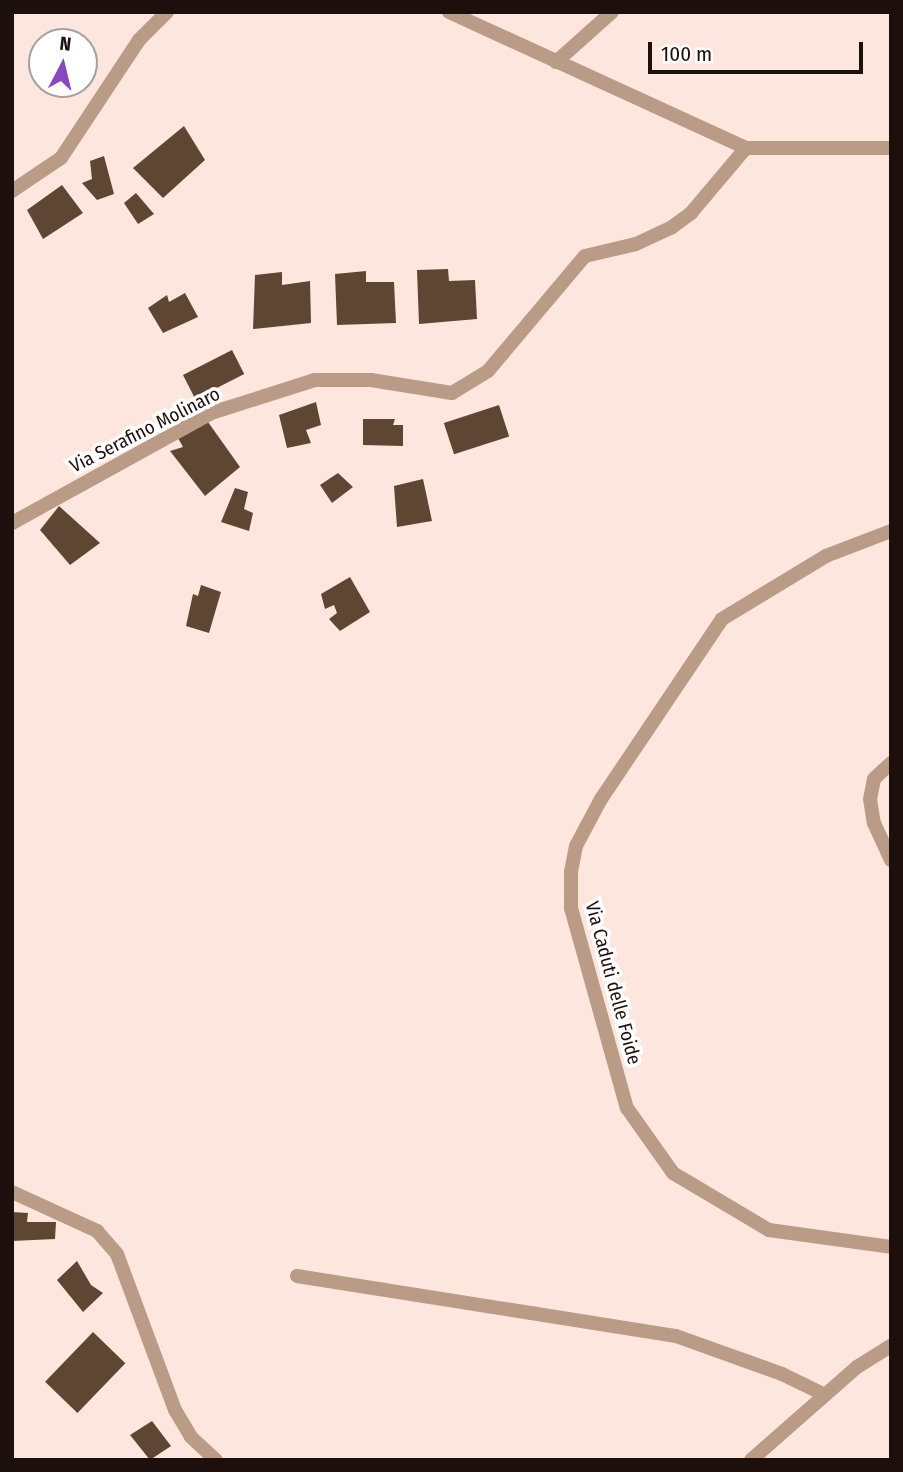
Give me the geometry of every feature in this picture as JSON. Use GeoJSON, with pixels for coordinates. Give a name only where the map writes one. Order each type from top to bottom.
{"type":"FeatureCollection","features":[{"type":"Feature","properties":{"kind":"street"},"geometry":{"type":"LineString","coordinates":[[12,191],[61,158],[139,40],[167,12]]}},
{"type":"Feature","properties":{"kind":"street"},"geometry":{"type":"LineString","coordinates":[[449,12],[746,149],[891,148]]}},
{"type":"Feature","properties":{"kind":"street"},"geometry":{"type":"LineString","coordinates":[[556,62],[612,12]]}},
{"type":"Feature","properties":{"kind":"street","name":"Via Serafino Molinaro"},"geometry":{"type":"LineString","coordinates":[[12,523],[211,413],[316,380],[371,380],[452,393],[488,371],[585,256],[636,244],[672,226],[691,212],[746,149]]}},
{"type":"Feature","properties":{"kind":"street","name":"Via Caduti delle Foide"},"geometry":{"type":"LineString","coordinates":[[891,531],[826,556],[722,619],[601,799],[576,846],[570,872],[571,908],[627,1108],[674,1173],[769,1230],[891,1247]]}},
{"type":"Feature","properties":{"kind":"street"},"geometry":{"type":"LineString","coordinates":[[891,763],[874,779],[870,799],[874,823],[891,860]]}},
{"type":"Feature","properties":{"kind":"street"},"geometry":{"type":"LineString","coordinates":[[12,1192],[97,1231],[117,1254],[175,1410],[191,1437],[216,1460]]}},
{"type":"Feature","properties":{"kind":"street"},"geometry":{"type":"LineString","coordinates":[[297,1276],[676,1336],[794,1378],[825,1395]]}},
{"type":"Feature","properties":{"kind":"street"},"geometry":{"type":"LineString","coordinates":[[751,1460],[825,1395],[891,1346]]}},
{"type":"Feature","properties":{"kind":"building"},"geometry":{"type":"Polygon","coordinates":[[[184,126],[205,160],[163,198],[133,168],[184,126]]]}},
{"type":"Feature","properties":{"kind":"building"},"geometry":{"type":"Polygon","coordinates":[[[104,156],[114,194],[97,200],[82,183],[92,179],[90,161],[104,156]]]}},
{"type":"Feature","properties":{"kind":"building"},"geometry":{"type":"Polygon","coordinates":[[[62,185],[83,213],[43,239],[27,210],[62,185]]]}},
{"type":"Feature","properties":{"kind":"building"},"geometry":{"type":"Polygon","coordinates":[[[136,193],[154,214],[138,224],[124,203],[136,193]]]}},
{"type":"Feature","properties":{"kind":"building"},"geometry":{"type":"Polygon","coordinates":[[[448,269],[449,281],[475,280],[477,319],[419,324],[417,270],[448,269]]]}},
{"type":"Feature","properties":{"kind":"building"},"geometry":{"type":"Polygon","coordinates":[[[366,271],[366,282],[394,282],[396,323],[337,325],[335,274],[366,271]]]}},
{"type":"Feature","properties":{"kind":"building"},"geometry":{"type":"Polygon","coordinates":[[[282,272],[282,285],[310,281],[311,323],[253,329],[255,275],[282,272]]]}},
{"type":"Feature","properties":{"kind":"building"},"geometry":{"type":"Polygon","coordinates":[[[185,293],[198,317],[163,333],[148,308],[167,295],[169,302],[185,293]]]}},
{"type":"Feature","properties":{"kind":"building"},"geometry":{"type":"Polygon","coordinates":[[[232,350],[244,374],[195,399],[183,375],[232,350]]]}},
{"type":"Feature","properties":{"kind":"building"},"geometry":{"type":"Polygon","coordinates":[[[316,402],[321,425],[306,430],[311,443],[287,448],[279,415],[316,402]]]}},
{"type":"Feature","properties":{"kind":"building"},"geometry":{"type":"Polygon","coordinates":[[[499,405],[509,436],[454,454],[444,423],[499,405]]]}},
{"type":"Feature","properties":{"kind":"building"},"geometry":{"type":"Polygon","coordinates":[[[363,419],[395,419],[393,425],[403,425],[403,446],[363,445],[363,419]]]}},
{"type":"Feature","properties":{"kind":"building"},"geometry":{"type":"Polygon","coordinates":[[[208,422],[240,467],[205,496],[170,451],[183,447],[178,438],[208,422]]]}},
{"type":"Feature","properties":{"kind":"building"},"geometry":{"type":"Polygon","coordinates":[[[338,473],[353,487],[332,503],[320,485],[338,473]]]}},
{"type":"Feature","properties":{"kind":"building"},"geometry":{"type":"Polygon","coordinates":[[[423,479],[432,521],[397,527],[394,486],[423,479]]]}},
{"type":"Feature","properties":{"kind":"building"},"geometry":{"type":"Polygon","coordinates":[[[235,488],[248,492],[244,509],[253,513],[249,531],[221,522],[235,488]]]}},
{"type":"Feature","properties":{"kind":"building"},"geometry":{"type":"Polygon","coordinates":[[[59,506],[100,543],[70,565],[40,530],[59,506]]]}},
{"type":"Feature","properties":{"kind":"building"},"geometry":{"type":"Polygon","coordinates":[[[350,577],[370,612],[340,631],[329,619],[337,613],[334,605],[325,609],[321,594],[350,577]]]}},
{"type":"Feature","properties":{"kind":"building"},"geometry":{"type":"Polygon","coordinates":[[[201,585],[221,592],[209,633],[186,626],[193,594],[198,596],[201,585]]]}},
{"type":"Feature","properties":{"kind":"building"},"geometry":{"type":"Polygon","coordinates":[[[12,1212],[28,1213],[27,1222],[56,1222],[55,1239],[12,1241],[12,1212]]]}},
{"type":"Feature","properties":{"kind":"building"},"geometry":{"type":"Polygon","coordinates":[[[77,1261],[91,1285],[103,1293],[83,1312],[57,1280],[77,1261]]]}},
{"type":"Feature","properties":{"kind":"building"},"geometry":{"type":"Polygon","coordinates":[[[93,1332],[125,1363],[77,1413],[45,1382],[93,1332]]]}},
{"type":"Feature","properties":{"kind":"building"},"geometry":{"type":"Polygon","coordinates":[[[152,1421],[171,1446],[150,1460],[130,1435],[152,1421]]]}}]}
